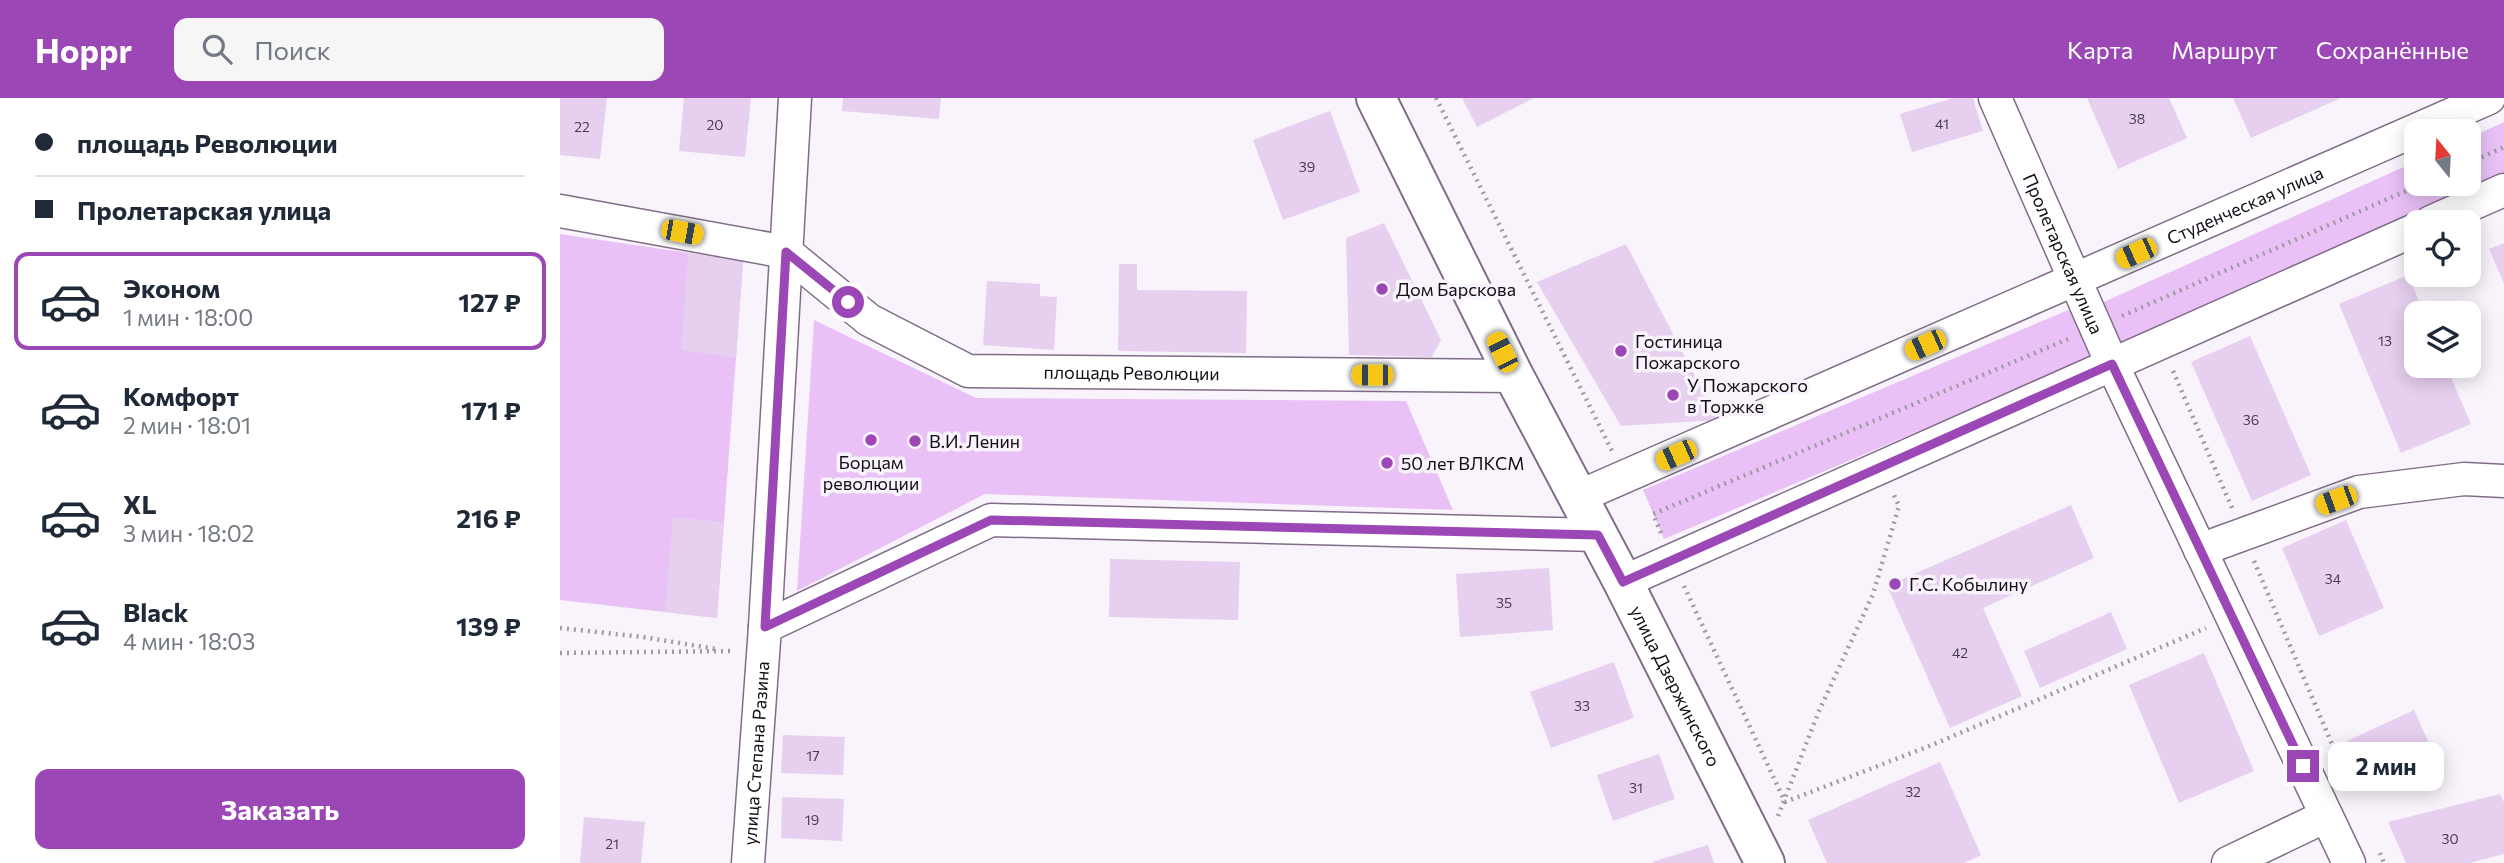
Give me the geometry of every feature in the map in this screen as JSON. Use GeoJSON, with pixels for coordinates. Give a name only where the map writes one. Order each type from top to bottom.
{"type":"FeatureCollection","features":[{"type":"Feature","properties":{"kind":"main road","name":"улица Дзержинского"},"geometry":{"type":"LineString","coordinates":[[1376,98],[1514,376],[1623,582],[1762,857]]}},
{"type":"Feature","properties":{"kind":"street","name":"улица Степана Разина"},"geometry":{"type":"LineString","coordinates":[[748,863],[765,627],[795,98]]}},
{"type":"Feature","properties":{"kind":"street","name":"Пролетарская улица"},"geometry":{"type":"LineString","coordinates":[[1995,98],[2095,328],[2349,863]]}},
{"type":"Feature","properties":{"kind":"street","name":"Студенческая улица"},"geometry":{"type":"LineString","coordinates":[[1578,498],[2074,280],[2469,102]]}},
{"type":"Feature","properties":{"kind":"street"},"geometry":{"type":"LineString","coordinates":[[2458,210],[2504,190]]}},
{"type":"Feature","properties":{"kind":"street"},"geometry":{"type":"LineString","coordinates":[[560,211],[786,252]]}},
{"type":"Feature","properties":{"kind":"street"},"geometry":{"type":"LineString","coordinates":[[1623,582],[2404,235]]}},
{"type":"Feature","properties":{"kind":"street","name":"площадь Революции"},"geometry":{"type":"LineString","coordinates":[[786,252],[869,320],[968,371],[1514,376]]}},
{"type":"Feature","properties":{"kind":"street"},"geometry":{"type":"LineString","coordinates":[[2200,550],[2359,492],[2463,479],[2504,481]]}},
{"type":"Feature","properties":{"kind":"street"},"geometry":{"type":"LineString","coordinates":[[765,627],[991,520],[1598,535]]}},
{"type":"Feature","properties":{"kind":"street"},"geometry":{"type":"LineString","coordinates":[[2228,863],[2326,816]]}},
{"type":"Feature","properties":{"kind":"path"},"geometry":{"type":"LineString","coordinates":[[1436,98],[1626,477]]}},
{"type":"Feature","properties":{"kind":"path"},"geometry":{"type":"LineString","coordinates":[[2482,157],[2504,147]]}},
{"type":"Feature","properties":{"kind":"path"},"geometry":{"type":"LineString","coordinates":[[1653,514],[2095,328],[2404,192]]}},
{"type":"Feature","properties":{"kind":"path"},"geometry":{"type":"LineString","coordinates":[[2172,366],[2353,793]]}},
{"type":"Feature","properties":{"kind":"path"},"geometry":{"type":"LineString","coordinates":[[1762,857],[1819,711],[1873,594],[1899,506],[1890,488]]}},
{"type":"Feature","properties":{"kind":"path"},"geometry":{"type":"LineString","coordinates":[[1682,582],[1785,802]]}},
{"type":"Feature","properties":{"kind":"path"},"geometry":{"type":"LineString","coordinates":[[1785,802],[1933,745],[2232,617]]}},
{"type":"Feature","properties":{"kind":"path"},"geometry":{"type":"LineString","coordinates":[[560,628],[643,637],[731,651],[560,653]]}},
{"type":"Feature","properties":{"kind":"path"},"geometry":{"type":"LineString","coordinates":[[2379,851],[2384,863]]}},
{"type":"Feature","properties":{"kind":"shaded area"},"geometry":{"type":"Polygon","coordinates":[[[2504,122],[2504,179],[2482,189],[2482,132],[2504,122]]]}},
{"type":"Feature","properties":{"kind":"shaded area"},"geometry":{"type":"Polygon","coordinates":[[[2404,167],[2404,196],[2466,196],[2434,210],[2404,210],[2404,224],[2118,351],[2097,305],[2404,167]]]}},
{"type":"Feature","properties":{"kind":"shaded area"},"geometry":{"type":"Polygon","coordinates":[[[560,234],[743,261],[717,618],[560,600],[560,234]]]}},
{"type":"Feature","properties":{"kind":"shaded area"},"geometry":{"type":"Polygon","coordinates":[[[2073,308],[2094,357],[1664,539],[1643,490],[2073,308]]]}},
{"type":"Feature","properties":{"kind":"shaded area"},"geometry":{"type":"Polygon","coordinates":[[[814,320],[976,398],[1406,401],[1453,510],[985,494],[797,591],[814,320]]]}},
{"type":"Feature","properties":{"kind":"building"},"geometry":{"type":"Polygon","coordinates":[[[560,98],[607,98],[600,159],[560,155],[560,98]]]}},
{"type":"Feature","properties":{"kind":"building"},"geometry":{"type":"Polygon","coordinates":[[[684,98],[751,98],[745,157],[679,151],[684,98]]]}},
{"type":"Feature","properties":{"kind":"building"},"geometry":{"type":"Polygon","coordinates":[[[843,98],[941,98],[939,119],[842,111],[843,98]]]}},
{"type":"Feature","properties":{"kind":"building"},"geometry":{"type":"Polygon","coordinates":[[[1462,98],[1534,98],[1477,127],[1462,98]]]}},
{"type":"Feature","properties":{"kind":"building"},"geometry":{"type":"Polygon","coordinates":[[[1953,98],[1973,98],[1983,131],[1912,152],[1900,114],[1953,98]]]}},
{"type":"Feature","properties":{"kind":"building"},"geometry":{"type":"Polygon","coordinates":[[[2087,98],[2169,98],[2187,138],[2118,169],[2087,98]]]}},
{"type":"Feature","properties":{"kind":"building"},"geometry":{"type":"Polygon","coordinates":[[[2233,98],[2341,98],[2251,138],[2233,98]]]}},
{"type":"Feature","properties":{"kind":"building"},"geometry":{"type":"Polygon","coordinates":[[[1330,111],[1360,192],[1283,220],[1253,140],[1330,111]]]}},
{"type":"Feature","properties":{"kind":"building","name":"Дом Барскова"},"geometry":{"type":"Polygon","coordinates":[[[1384,223],[1441,340],[1432,357],[1349,355],[1346,238],[1384,223]]]}},
{"type":"Feature","properties":{"kind":"building"},"geometry":{"type":"Polygon","coordinates":[[[2504,243],[2504,284],[2489,249],[2504,243]]]}},
{"type":"Feature","properties":{"kind":"building"},"geometry":{"type":"Polygon","coordinates":[[[1626,244],[1718,420],[1621,426],[1537,282],[1626,244]]]}},
{"type":"Feature","properties":{"kind":"building"},"geometry":{"type":"Polygon","coordinates":[[[688,253],[743,261],[736,358],[681,350],[688,253]]]}},
{"type":"Feature","properties":{"kind":"building"},"geometry":{"type":"Polygon","coordinates":[[[1119,264],[1137,264],[1137,290],[1247,291],[1246,353],[1118,351],[1119,264]]]}},
{"type":"Feature","properties":{"kind":"building"},"geometry":{"type":"Polygon","coordinates":[[[2404,277],[2404,287],[2413,287],[2419,301],[2404,301],[2404,378],[2451,378],[2471,424],[2401,453],[2339,304],[2404,277]]]}},
{"type":"Feature","properties":{"kind":"building"},"geometry":{"type":"Polygon","coordinates":[[[987,281],[1040,284],[1040,296],[1057,297],[1054,350],[983,345],[987,281]]]}},
{"type":"Feature","properties":{"kind":"building"},"geometry":{"type":"Polygon","coordinates":[[[2250,336],[2311,475],[2252,501],[2191,362],[2250,336]]]}},
{"type":"Feature","properties":{"kind":"building"},"geometry":{"type":"Polygon","coordinates":[[[2071,505],[2094,558],[1983,608],[2022,696],[1950,728],[1887,586],[2071,505]]]}},
{"type":"Feature","properties":{"kind":"building"},"geometry":{"type":"Polygon","coordinates":[[[673,517],[723,522],[717,618],[665,612],[673,517]]]}},
{"type":"Feature","properties":{"kind":"building"},"geometry":{"type":"Polygon","coordinates":[[[2346,520],[2384,608],[2319,636],[2282,548],[2346,520]]]}},
{"type":"Feature","properties":{"kind":"building"},"geometry":{"type":"Polygon","coordinates":[[[1110,559],[1240,562],[1238,620],[1109,617],[1110,559]]]}},
{"type":"Feature","properties":{"kind":"building"},"geometry":{"type":"Polygon","coordinates":[[[1549,568],[1553,630],[1460,637],[1456,574],[1549,568]]]}},
{"type":"Feature","properties":{"kind":"building"},"geometry":{"type":"Polygon","coordinates":[[[2111,612],[2127,649],[2040,688],[2024,651],[2111,612]]]}},
{"type":"Feature","properties":{"kind":"building"},"geometry":{"type":"Polygon","coordinates":[[[2204,653],[2254,771],[2179,803],[2129,685],[2204,653]]]}},
{"type":"Feature","properties":{"kind":"building"},"geometry":{"type":"Polygon","coordinates":[[[1614,662],[1634,718],[1551,748],[1530,692],[1614,662]]]}},
{"type":"Feature","properties":{"kind":"building"},"geometry":{"type":"Polygon","coordinates":[[[2414,710],[2433,752],[2366,782],[2347,741],[2414,710]]]}},
{"type":"Feature","properties":{"kind":"building"},"geometry":{"type":"Polygon","coordinates":[[[783,735],[845,737],[843,775],[781,773],[783,735]]]}},
{"type":"Feature","properties":{"kind":"building"},"geometry":{"type":"Polygon","coordinates":[[[1659,754],[1675,799],[1613,821],[1597,775],[1659,754]]]}},
{"type":"Feature","properties":{"kind":"building"},"geometry":{"type":"Polygon","coordinates":[[[1940,762],[1981,855],[1964,863],[1827,863],[1808,820],[1940,762]]]}},
{"type":"Feature","properties":{"kind":"building"},"geometry":{"type":"Polygon","coordinates":[[[2500,794],[2504,802],[2504,854],[2470,863],[2406,863],[2388,822],[2500,794]]]}},
{"type":"Feature","properties":{"kind":"building"},"geometry":{"type":"Polygon","coordinates":[[[782,797],[844,799],[842,841],[781,838],[782,797]]]}},
{"type":"Feature","properties":{"kind":"building"},"geometry":{"type":"Polygon","coordinates":[[[584,817],[645,822],[641,863],[580,863],[584,817]]]}},
{"type":"Feature","properties":{"kind":"building"},"geometry":{"type":"Polygon","coordinates":[[[1708,845],[1714,863],[1652,862],[1708,845]]]}},
{"type":"Feature","properties":{"kind":"place","name":"Дом Барскова"},"geometry":{"type":"Point","coordinates":[1382,289]}},
{"type":"Feature","properties":{"kind":"place","name":"Гостиница Пожарского"},"geometry":{"type":"Point","coordinates":[1621,351]}},
{"type":"Feature","properties":{"kind":"place","name":"У Пожарского в Торжке"},"geometry":{"type":"Point","coordinates":[1673,395]}},
{"type":"Feature","properties":{"kind":"place","name":"Борцам революции"},"geometry":{"type":"Point","coordinates":[871,440]}},
{"type":"Feature","properties":{"kind":"place","name":"В.И. Ленин"},"geometry":{"type":"Point","coordinates":[915,441]}},
{"type":"Feature","properties":{"kind":"place","name":"50 лет ВЛКСМ"},"geometry":{"type":"Point","coordinates":[1387,463]}},
{"type":"Feature","properties":{"kind":"place","name":"Г.С. Кобылину"},"geometry":{"type":"Point","coordinates":[1895,584]}},
{"type":"Feature","properties":{"kind":"route"},"geometry":{"type":"LineString","coordinates":[[848,302],[786,252],[765,627],[991,520],[1598,535],[1623,582],[2112,364],[2303,766]]}}]}
